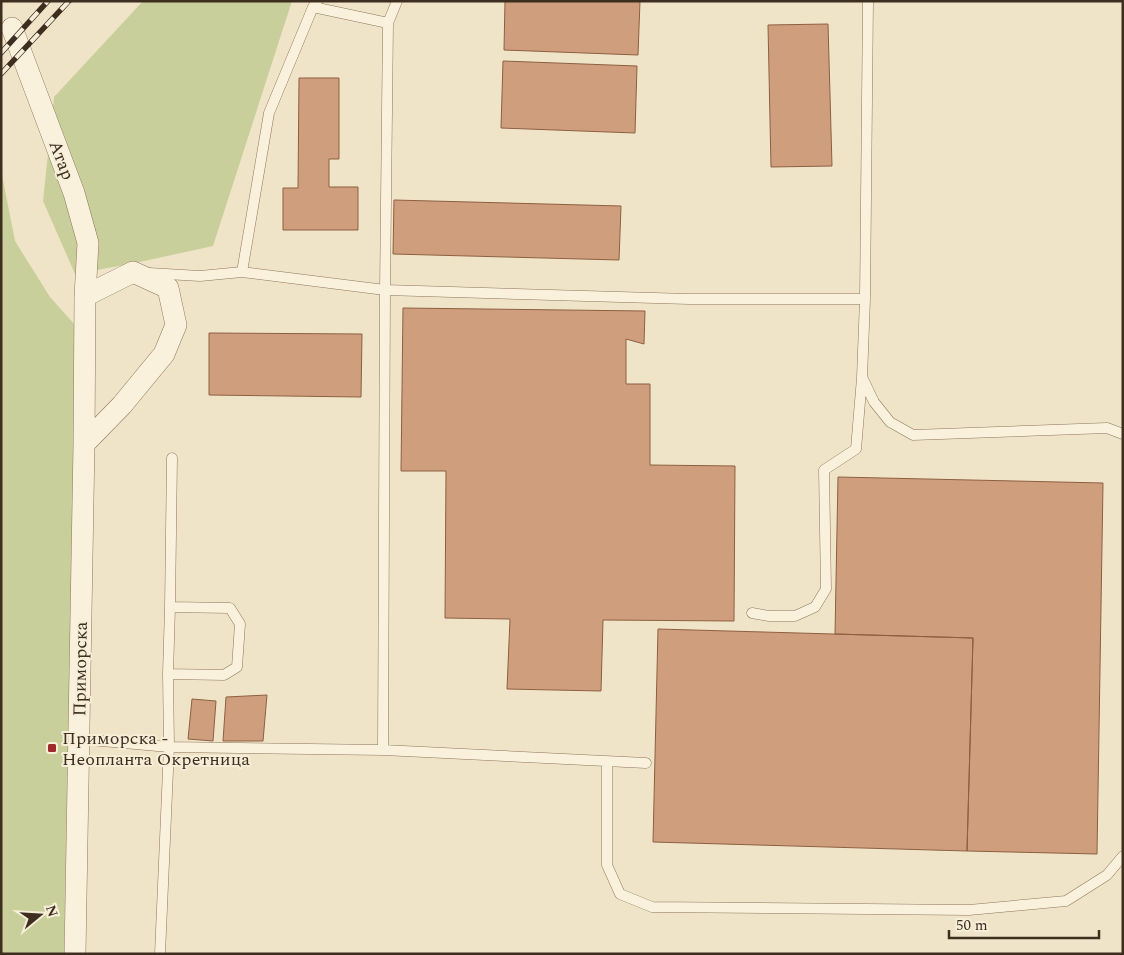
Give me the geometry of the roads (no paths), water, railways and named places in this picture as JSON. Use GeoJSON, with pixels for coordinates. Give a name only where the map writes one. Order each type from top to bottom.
{"type":"FeatureCollection","features":[{"type":"Feature","properties":{"kind":"street","name":"Атар"},"geometry":{"type":"LineString","coordinates":[[12,28],[74,193],[86,235],[88,243],[85,296]]}},
{"type":"Feature","properties":{"kind":"street"},"geometry":{"type":"LineString","coordinates":[[84,444],[122,405],[164,354],[176,325],[168,288],[133,272],[85,296]]}},
{"type":"Feature","properties":{"kind":"street","name":"Приморска"},"geometry":{"type":"LineString","coordinates":[[75,954],[85,296]]}},
{"type":"Feature","properties":{"kind":"lane"},"geometry":{"type":"LineString","coordinates":[[383,750],[388,23],[397,1]]}},
{"type":"Feature","properties":{"kind":"lane"},"geometry":{"type":"LineString","coordinates":[[752,613],[769,616],[795,616],[815,607],[826,589],[824,470],[856,449],[862,378],[865,299],[868,1]]}},
{"type":"Feature","properties":{"kind":"lane"},"geometry":{"type":"LineString","coordinates":[[242,272],[269,113],[315,4],[388,23]]}},
{"type":"Feature","properties":{"kind":"lane"},"geometry":{"type":"LineString","coordinates":[[133,272],[200,276],[242,272],[385,290],[688,299],[865,299]]}},
{"type":"Feature","properties":{"kind":"lane"},"geometry":{"type":"LineString","coordinates":[[862,378],[874,402],[890,422],[913,435],[1107,428],[1123,434]]}},
{"type":"Feature","properties":{"kind":"lane"},"geometry":{"type":"LineString","coordinates":[[160,954],[169,747],[168,674],[172,458]]}},
{"type":"Feature","properties":{"kind":"lane"},"geometry":{"type":"LineString","coordinates":[[168,674],[224,676],[237,667],[240,624],[230,608],[170,606]]}},
{"type":"Feature","properties":{"kind":"lane"},"geometry":{"type":"LineString","coordinates":[[79,739],[169,747],[383,750],[646,764]]}},
{"type":"Feature","properties":{"kind":"lane"},"geometry":{"type":"LineString","coordinates":[[607,762],[607,865],[620,894],[652,906],[969,910],[1066,901],[1107,875],[1123,856]]}},
{"type":"Feature","properties":{"kind":"railway"},"geometry":{"type":"LineString","coordinates":[[1,53],[48,1]]}},
{"type":"Feature","properties":{"kind":"railway"},"geometry":{"type":"LineString","coordinates":[[1,74],[69,1]]}},
{"type":"Feature","properties":{"kind":"place","name":"Приморска - Неопланта Окретница"},"geometry":{"type":"Point","coordinates":[52,748]}}]}
